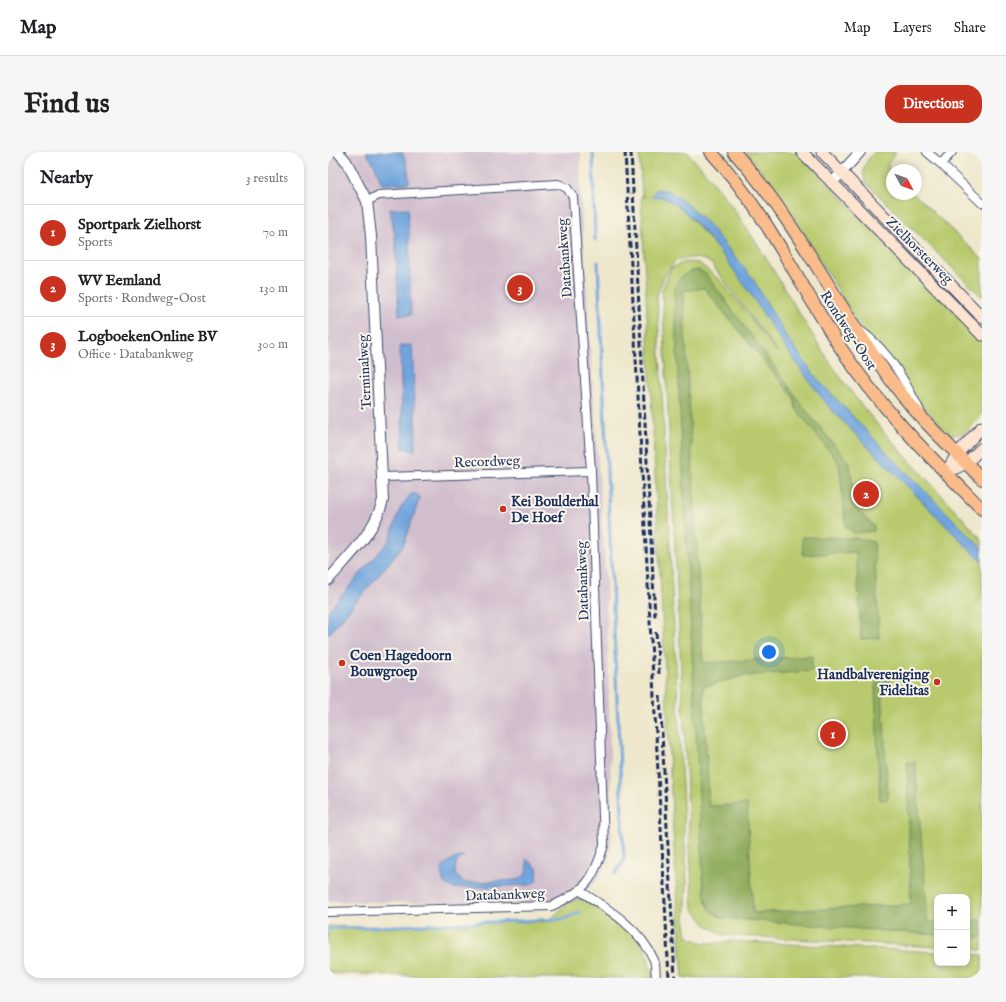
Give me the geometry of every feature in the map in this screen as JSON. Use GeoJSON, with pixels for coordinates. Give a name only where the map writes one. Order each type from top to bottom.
{"type":"FeatureCollection","features":[{"type":"Feature","properties":{"kind":"main road","name":"Rondweg-Oost"},"geometry":{"type":"LineString","coordinates":[[712,152],[763,219],[840,347],[867,385],[896,421],[982,509]]}},
{"type":"Feature","properties":{"kind":"main road","name":"Rondweg-Oost"},"geometry":{"type":"LineString","coordinates":[[734,152],[781,212],[854,327],[889,378],[924,419],[982,479]]}},
{"type":"Feature","properties":{"kind":"main road","name":"Zielhorsterweg"},"geometry":{"type":"LineString","coordinates":[[802,152],[982,335]]}},
{"type":"Feature","properties":{"kind":"main road","name":"Zielhorsterweg"},"geometry":{"type":"LineString","coordinates":[[822,152],[982,317]]}},
{"type":"Feature","properties":{"kind":"main road"},"geometry":{"type":"LineString","coordinates":[[946,473],[957,454],[982,427]]}},
{"type":"Feature","properties":{"kind":"main road"},"geometry":{"type":"LineString","coordinates":[[946,473],[966,463],[982,448]]}},
{"type":"Feature","properties":{"kind":"street","name":"Terminalweg"},"geometry":{"type":"LineString","coordinates":[[328,580],[360,544],[380,514],[383,500],[371,236],[366,201],[346,161],[338,152]]}},
{"type":"Feature","properties":{"kind":"street"},"geometry":{"type":"LineString","coordinates":[[832,182],[860,152]]}},
{"type":"Feature","properties":{"kind":"street"},"geometry":{"type":"LineString","coordinates":[[927,152],[982,203]]}},
{"type":"Feature","properties":{"kind":"street"},"geometry":{"type":"LineString","coordinates":[[941,164],[952,152]]}},
{"type":"Feature","properties":{"kind":"street","name":"Databankweg"},"geometry":{"type":"LineString","coordinates":[[328,912],[552,906],[580,891],[589,882],[598,866],[604,845],[591,471],[573,197],[567,188],[558,184],[379,195],[366,201]]}},
{"type":"Feature","properties":{"kind":"street","name":"Recordweg"},"geometry":{"type":"LineString","coordinates":[[383,477],[591,471]]}},
{"type":"Feature","properties":{"kind":"street"},"geometry":{"type":"LineString","coordinates":[[580,891],[611,911],[641,937],[654,961],[656,978]]}},
{"type":"Feature","properties":{"kind":"shaded area"},"geometry":{"type":"Polygon","coordinates":[[[328,152],[581,152],[580,192],[606,583],[612,835],[608,861],[596,881],[569,905],[328,901],[328,152]]]}},
{"type":"Feature","properties":{"kind":"green space"},"geometry":{"type":"Polygon","coordinates":[[[639,152],[687,152],[730,204],[767,260],[819,346],[854,396],[889,438],[982,540],[982,548],[897,463],[819,381],[685,202],[667,198],[686,213],[742,279],[830,408],[982,562],[982,950],[970,949],[970,894],[934,894],[934,947],[723,935],[705,924],[693,908],[662,290],[671,268],[685,262],[699,263],[721,281],[778,353],[710,262],[692,258],[674,262],[664,277],[657,295],[687,884],[685,923],[687,936],[698,941],[708,943],[730,941],[934,952],[934,966],[970,966],[970,954],[982,955],[982,978],[683,978],[674,850],[641,196],[645,197],[642,195],[639,152]]]}},
{"type":"Feature","properties":{"kind":"green space"},"geometry":{"type":"Polygon","coordinates":[[[746,152],[797,152],[982,340],[982,415],[966,433],[951,435],[897,380],[856,320],[794,217],[770,182],[746,152]]]}},
{"type":"Feature","properties":{"kind":"green space"},"geometry":{"type":"Polygon","coordinates":[[[874,152],[896,152],[888,164],[886,164],[886,200],[920,200],[982,259],[982,297],[865,182],[863,173],[868,159],[874,152]]]}},
{"type":"Feature","properties":{"kind":"green space"},"geometry":{"type":"Polygon","coordinates":[[[698,270],[705,273],[809,414],[850,464],[855,508],[874,526],[874,531],[855,533],[846,527],[839,463],[796,409],[794,398],[704,288],[683,291],[703,663],[812,656],[812,671],[743,676],[703,687],[709,806],[747,804],[753,913],[911,904],[907,762],[915,762],[928,922],[934,922],[934,935],[722,918],[711,911],[706,902],[703,878],[674,290],[680,278],[689,272],[698,270]]]}},
{"type":"Feature","properties":{"kind":"green space"},"geometry":{"type":"Polygon","coordinates":[[[802,537],[856,538],[874,542],[879,638],[861,639],[856,552],[803,555],[802,537]]]}},
{"type":"Feature","properties":{"kind":"green space"},"geometry":{"type":"Polygon","coordinates":[[[890,679],[891,686],[882,687],[888,799],[880,800],[875,687],[878,681],[890,679]]]}},
{"type":"Feature","properties":{"kind":"green space"},"geometry":{"type":"Polygon","coordinates":[[[578,899],[587,899],[628,928],[646,951],[653,978],[495,978],[328,973],[328,926],[370,927],[549,921],[566,904],[578,899]]]}},
{"type":"Feature","properties":{"kind":"green space"},"geometry":{"type":"Polygon","coordinates":[[[970,920],[982,920],[982,937],[970,937],[970,920]]]}},
{"type":"Feature","properties":{"kind":"water"},"geometry":{"type":"Polygon","coordinates":[[[366,152],[402,152],[407,164],[409,183],[382,184],[375,166],[366,152]]]}},
{"type":"Feature","properties":{"kind":"water"},"geometry":{"type":"Polygon","coordinates":[[[657,189],[669,191],[685,202],[709,225],[753,279],[787,338],[819,381],[897,463],[982,548],[982,562],[830,408],[796,363],[724,256],[690,217],[673,203],[658,196],[655,198],[651,196],[657,189]]]}},
{"type":"Feature","properties":{"kind":"water"},"geometry":{"type":"Polygon","coordinates":[[[408,208],[411,315],[399,315],[395,235],[390,209],[408,208]]]}},
{"type":"Feature","properties":{"kind":"water"},"geometry":{"type":"Polygon","coordinates":[[[412,345],[416,437],[415,451],[403,448],[400,346],[412,345]]]}},
{"type":"Feature","properties":{"kind":"water"},"geometry":{"type":"Polygon","coordinates":[[[411,494],[416,494],[420,497],[403,546],[328,635],[328,611],[389,541],[400,509],[411,494]]]}},
{"type":"Feature","properties":{"kind":"water"},"geometry":{"type":"Polygon","coordinates":[[[464,856],[456,863],[455,874],[464,883],[517,880],[526,872],[526,859],[537,868],[537,878],[535,882],[530,885],[452,888],[444,883],[442,877],[443,868],[449,861],[464,856]]]}},
{"type":"Feature","properties":{"kind":"waterway"},"geometry":{"type":"LineString","coordinates":[[593,152],[595,240]]}},
{"type":"Feature","properties":{"kind":"waterway"},"geometry":{"type":"LineString","coordinates":[[598,262],[624,860],[615,874]]}},
{"type":"Feature","properties":{"kind":"waterway"},"geometry":{"type":"LineString","coordinates":[[328,929],[564,919],[580,912]]}},
{"type":"Feature","properties":{"kind":"railway"},"geometry":{"type":"LineString","coordinates":[[625,152],[669,978]]}},
{"type":"Feature","properties":{"kind":"railway"},"geometry":{"type":"LineString","coordinates":[[631,152],[655,617]]}},
{"type":"Feature","properties":{"kind":"railway"},"geometry":{"type":"LineString","coordinates":[[656,632],[659,674]]}},
{"type":"Feature","properties":{"kind":"railway"},"geometry":{"type":"LineString","coordinates":[[660,696],[675,978]]}},
{"type":"Feature","properties":{"kind":"place","name":"LogboekenOnline BV"},"geometry":{"type":"Point","coordinates":[520,288]}},
{"type":"Feature","properties":{"kind":"place","name":"WV Eemland"},"geometry":{"type":"Point","coordinates":[866,494]}},
{"type":"Feature","properties":{"kind":"place","name":"Kei Boulderhal De Hoef"},"geometry":{"type":"Point","coordinates":[503,509]}},
{"type":"Feature","properties":{"kind":"place","name":"Coen Hagedoorn Bouwgroep"},"geometry":{"type":"Point","coordinates":[342,663]}},
{"type":"Feature","properties":{"kind":"place","name":"Handbalvereniging Fidelitas"},"geometry":{"type":"Point","coordinates":[937,682]}},
{"type":"Feature","properties":{"kind":"place","name":"Sportpark Zielhorst"},"geometry":{"type":"Point","coordinates":[833,734]}}]}
